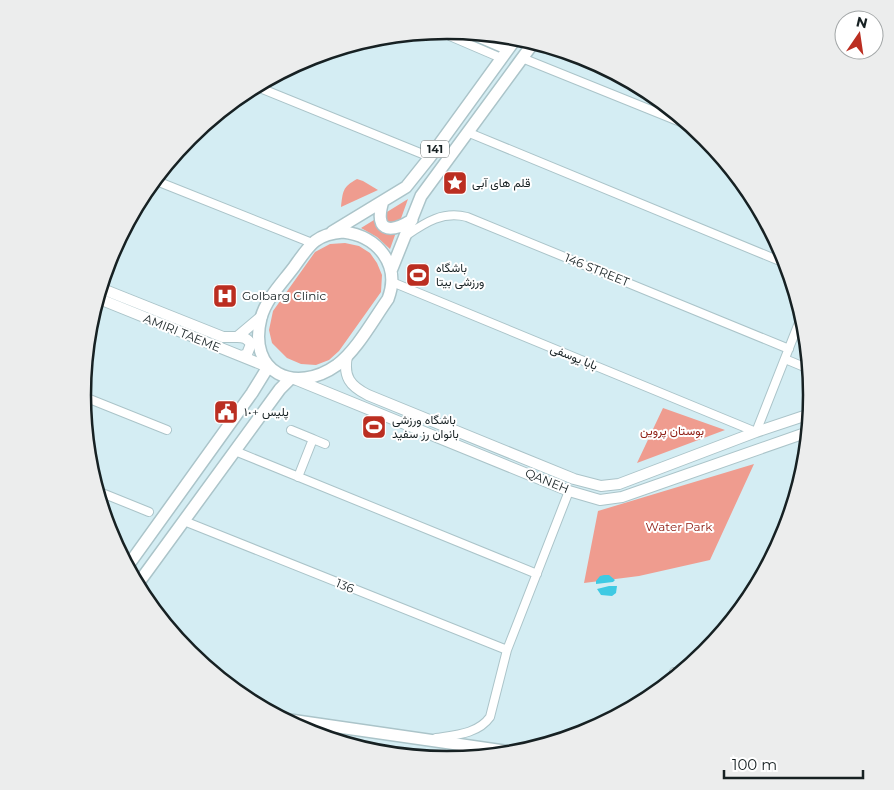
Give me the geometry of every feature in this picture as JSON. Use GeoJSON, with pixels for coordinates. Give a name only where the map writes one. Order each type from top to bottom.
{"type":"FeatureCollection","features":[{"type":"Feature","properties":{"kind":"main road","name":"141"},"geometry":{"type":"LineString","coordinates":[[328,234],[406,187],[511,45]]}},
{"type":"Feature","properties":{"kind":"main road","name":"141"},"geometry":{"type":"LineString","coordinates":[[391,276],[421,196],[529,49]]}},
{"type":"Feature","properties":{"kind":"main road"},"geometry":{"type":"LineString","coordinates":[[383,201],[379,220],[384,226],[393,229],[401,227],[412,220]]}},
{"type":"Feature","properties":{"kind":"main road"},"geometry":{"type":"LineString","coordinates":[[344,232],[366,238],[383,253],[391,276],[392,289],[388,299],[348,356],[336,366],[319,375],[291,378],[268,367],[261,354],[259,341],[262,316],[269,301],[312,243],[328,234],[344,232]]}},
{"type":"Feature","properties":{"kind":"main road","name":"AMIRI TAEME"},"geometry":{"type":"LineString","coordinates":[[107,291],[223,337],[237,337],[262,316]]}},
{"type":"Feature","properties":{"kind":"main road","name":"AMIRI TAEME"},"geometry":{"type":"LineString","coordinates":[[104,301],[268,367]]}},
{"type":"Feature","properties":{"kind":"main road"},"geometry":{"type":"LineString","coordinates":[[237,337],[243,337],[250,344],[247,354],[242,356]]}},
{"type":"Feature","properties":{"kind":"main road","name":"QANEH"},"geometry":{"type":"LineString","coordinates":[[348,356],[345,373],[352,384],[360,391],[574,478],[601,486],[619,484],[802,417]]}},
{"type":"Feature","properties":{"kind":"main road"},"geometry":{"type":"LineString","coordinates":[[131,561],[252,393],[268,367]]}},
{"type":"Feature","properties":{"kind":"main road"},"geometry":{"type":"LineString","coordinates":[[142,579],[280,389],[291,378]]}},
{"type":"Feature","properties":{"kind":"main road","name":"QANEH"},"geometry":{"type":"LineString","coordinates":[[291,378],[569,491],[600,500],[622,498],[801,434]]}},
{"type":"Feature","properties":{"kind":"main road"},"geometry":{"type":"LineString","coordinates":[[307,722],[488,748]]}},
{"type":"Feature","properties":{"kind":"street"},"geometry":{"type":"LineString","coordinates":[[459,40],[480,48],[504,54]]}},
{"type":"Feature","properties":{"kind":"street"},"geometry":{"type":"LineString","coordinates":[[480,48],[483,41]]}},
{"type":"Feature","properties":{"kind":"street"},"geometry":{"type":"LineString","coordinates":[[490,42],[504,54]]}},
{"type":"Feature","properties":{"kind":"street"},"geometry":{"type":"LineString","coordinates":[[522,58],[672,118]]}},
{"type":"Feature","properties":{"kind":"street"},"geometry":{"type":"LineString","coordinates":[[264,89],[430,157]]}},
{"type":"Feature","properties":{"kind":"street"},"geometry":{"type":"LineString","coordinates":[[467,132],[776,260]]}},
{"type":"Feature","properties":{"kind":"street"},"geometry":{"type":"LineString","coordinates":[[161,183],[312,243]]}},
{"type":"Feature","properties":{"kind":"street","name":"146 STREET"},"geometry":{"type":"LineString","coordinates":[[405,236],[441,216],[467,217],[789,349]]}},
{"type":"Feature","properties":{"kind":"street","name":"بابا یوسفی"},"geometry":{"type":"LineString","coordinates":[[391,276],[756,432]]}},
{"type":"Feature","properties":{"kind":"street"},"geometry":{"type":"LineString","coordinates":[[763,447],[756,432],[797,329]]}},
{"type":"Feature","properties":{"kind":"street"},"geometry":{"type":"LineString","coordinates":[[785,359],[801,366]]}},
{"type":"Feature","properties":{"kind":"street"},"geometry":{"type":"LineString","coordinates":[[91,400],[167,430]]}},
{"type":"Feature","properties":{"kind":"street"},"geometry":{"type":"LineString","coordinates":[[291,430],[325,444]]}},
{"type":"Feature","properties":{"kind":"street"},"geometry":{"type":"LineString","coordinates":[[298,477],[313,439]]}},
{"type":"Feature","properties":{"kind":"street"},"geometry":{"type":"LineString","coordinates":[[235,451],[537,574]]}},
{"type":"Feature","properties":{"kind":"street"},"geometry":{"type":"LineString","coordinates":[[425,739],[463,734],[485,724],[490,717],[507,650],[569,491]]}},
{"type":"Feature","properties":{"kind":"street"},"geometry":{"type":"LineString","coordinates":[[105,494],[149,512]]}},
{"type":"Feature","properties":{"kind":"street","name":"136"},"geometry":{"type":"LineString","coordinates":[[184,521],[507,650]]}},
{"type":"Feature","properties":{"kind":"green space"},"geometry":{"type":"Polygon","coordinates":[[[357,179],[378,190],[341,207],[344,190],[357,179]]]}},
{"type":"Feature","properties":{"kind":"green space"},"geometry":{"type":"Polygon","coordinates":[[[408,199],[390,249],[377,237],[361,228],[408,199]]]}},
{"type":"Feature","properties":{"kind":"green space"},"geometry":{"type":"Polygon","coordinates":[[[345,243],[359,246],[370,253],[382,275],[381,292],[339,351],[329,360],[316,365],[301,364],[287,358],[272,343],[269,330],[273,311],[315,252],[330,244],[345,243]]]}},
{"type":"Feature","properties":{"kind":"green space","name":"بوستان پروین"},"geometry":{"type":"Polygon","coordinates":[[[663,408],[725,430],[637,463],[663,408]]]}},
{"type":"Feature","properties":{"kind":"green space","name":"Water Park"},"geometry":{"type":"Polygon","coordinates":[[[754,464],[710,560],[639,576],[584,583],[598,511],[754,464]]]}},
{"type":"Feature","properties":{"kind":"water"},"geometry":{"type":"Polygon","coordinates":[[[609,575],[615,580],[613,582],[596,584],[600,576],[609,575]]]}},
{"type":"Feature","properties":{"kind":"water"},"geometry":{"type":"Polygon","coordinates":[[[617,586],[616,593],[612,596],[601,595],[597,589],[617,586]]]}},
{"type":"Feature","properties":{"kind":"place","name":"قلم های آبی"},"geometry":{"type":"Point","coordinates":[455,183]}},
{"type":"Feature","properties":{"kind":"place","name":"باشگاه ورزشی بیتا"},"geometry":{"type":"Point","coordinates":[418,275]}},
{"type":"Feature","properties":{"kind":"place","name":"Golbarg Clinic"},"geometry":{"type":"Point","coordinates":[225,296]}},
{"type":"Feature","properties":{"kind":"place","name":"پلیس +١٠"},"geometry":{"type":"Point","coordinates":[226,412]}},
{"type":"Feature","properties":{"kind":"place","name":"باشگاه ورزشی بانوان رز سفید"},"geometry":{"type":"Point","coordinates":[374,427]}}]}
